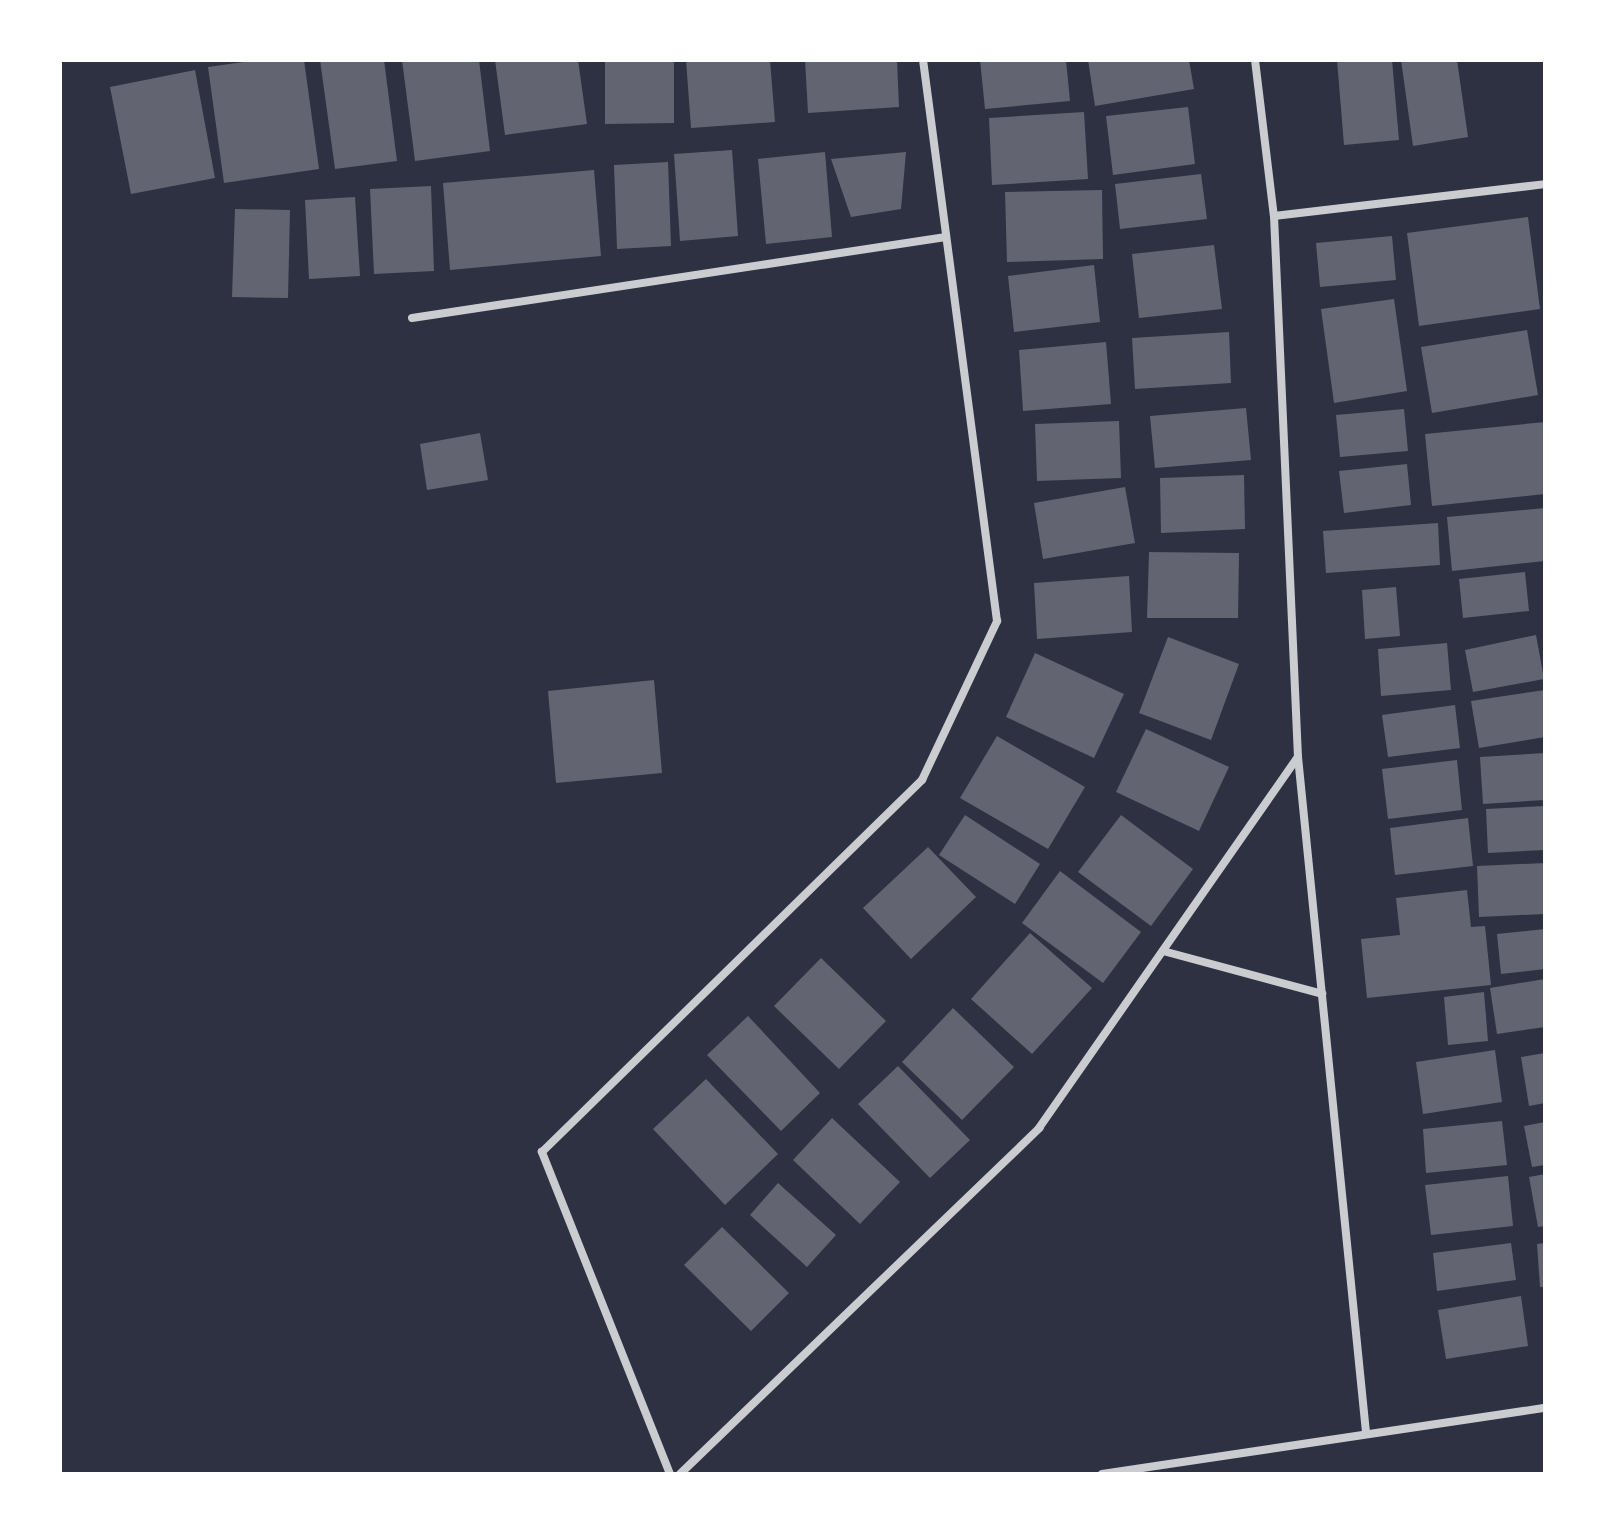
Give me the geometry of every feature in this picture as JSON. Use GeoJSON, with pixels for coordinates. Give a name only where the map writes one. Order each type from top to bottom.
{"type":"FeatureCollection","features":[{"type":"Feature","properties":{"kind":"street"},"geometry":{"type":"LineString","coordinates":[[670,1474],[542,1152],[922,780],[997,621],[923,60]]}},
{"type":"Feature","properties":{"kind":"street"},"geometry":{"type":"LineString","coordinates":[[1255,60],[1274,216],[1298,757],[1366,1432]]}},
{"type":"Feature","properties":{"kind":"street"},"geometry":{"type":"LineString","coordinates":[[1274,216],[1545,184]]}},
{"type":"Feature","properties":{"kind":"street"},"geometry":{"type":"LineString","coordinates":[[412,318],[946,237]]}},
{"type":"Feature","properties":{"kind":"street"},"geometry":{"type":"LineString","coordinates":[[680,1474],[1039,1128],[1298,757]]}},
{"type":"Feature","properties":{"kind":"street"},"geometry":{"type":"LineString","coordinates":[[1163,951],[1322,994]]}},
{"type":"Feature","properties":{"kind":"street"},"geometry":{"type":"LineString","coordinates":[[1102,1474],[1366,1432],[1545,1408]]}},
{"type":"Feature","properties":{"kind":"building"},"geometry":{"type":"Polygon","coordinates":[[[257,60],[304,60],[319,169],[224,183],[208,67],[257,60]]]}},
{"type":"Feature","properties":{"kind":"building"},"geometry":{"type":"Polygon","coordinates":[[[320,60],[384,60],[397,161],[335,169],[320,60]]]}},
{"type":"Feature","properties":{"kind":"building"},"geometry":{"type":"Polygon","coordinates":[[[402,60],[479,60],[490,151],[415,161],[402,60]]]}},
{"type":"Feature","properties":{"kind":"building"},"geometry":{"type":"Polygon","coordinates":[[[495,60],[578,60],[587,124],[505,135],[495,60]]]}},
{"type":"Feature","properties":{"kind":"building"},"geometry":{"type":"Polygon","coordinates":[[[605,60],[674,60],[674,123],[605,124],[605,60]]]}},
{"type":"Feature","properties":{"kind":"building"},"geometry":{"type":"Polygon","coordinates":[[[686,60],[770,60],[775,122],[691,128],[686,60]]]}},
{"type":"Feature","properties":{"kind":"building"},"geometry":{"type":"Polygon","coordinates":[[[805,60],[897,60],[899,107],[808,113],[805,60]]]}},
{"type":"Feature","properties":{"kind":"building"},"geometry":{"type":"Polygon","coordinates":[[[980,60],[1066,60],[1070,101],[985,109],[980,60]]]}},
{"type":"Feature","properties":{"kind":"building"},"geometry":{"type":"Polygon","coordinates":[[[1088,60],[1189,60],[1194,89],[1095,106],[1088,60]]]}},
{"type":"Feature","properties":{"kind":"building"},"geometry":{"type":"Polygon","coordinates":[[[1337,60],[1392,60],[1399,140],[1344,145],[1337,60]]]}},
{"type":"Feature","properties":{"kind":"building"},"geometry":{"type":"Polygon","coordinates":[[[1401,60],[1457,60],[1468,137],[1413,146],[1401,60]]]}},
{"type":"Feature","properties":{"kind":"building"},"geometry":{"type":"Polygon","coordinates":[[[195,70],[215,178],[131,194],[110,87],[195,70]]]}},
{"type":"Feature","properties":{"kind":"building"},"geometry":{"type":"Polygon","coordinates":[[[1188,107],[1195,164],[1113,175],[1106,116],[1188,107]]]}},
{"type":"Feature","properties":{"kind":"building"},"geometry":{"type":"Polygon","coordinates":[[[1084,112],[1088,179],[992,185],[989,118],[1084,112]]]}},
{"type":"Feature","properties":{"kind":"building"},"geometry":{"type":"Polygon","coordinates":[[[732,150],[738,236],[680,241],[674,154],[732,150]]]}},
{"type":"Feature","properties":{"kind":"building"},"geometry":{"type":"Polygon","coordinates":[[[825,152],[832,237],[766,244],[758,159],[825,152]]]}},
{"type":"Feature","properties":{"kind":"building"},"geometry":{"type":"Polygon","coordinates":[[[906,152],[901,209],[851,217],[831,159],[906,152]]]}},
{"type":"Feature","properties":{"kind":"building"},"geometry":{"type":"Polygon","coordinates":[[[668,162],[671,246],[617,249],[614,165],[668,162]]]}},
{"type":"Feature","properties":{"kind":"building"},"geometry":{"type":"Polygon","coordinates":[[[594,170],[601,256],[450,270],[443,183],[594,170]]]}},
{"type":"Feature","properties":{"kind":"building"},"geometry":{"type":"Polygon","coordinates":[[[1201,174],[1207,219],[1120,229],[1115,184],[1201,174]]]}},
{"type":"Feature","properties":{"kind":"building"},"geometry":{"type":"Polygon","coordinates":[[[431,186],[434,271],[374,274],[370,189],[431,186]]]}},
{"type":"Feature","properties":{"kind":"building"},"geometry":{"type":"Polygon","coordinates":[[[1102,190],[1103,259],[1007,262],[1005,192],[1102,190]]]}},
{"type":"Feature","properties":{"kind":"building"},"geometry":{"type":"Polygon","coordinates":[[[355,197],[360,276],[309,279],[305,200],[355,197]]]}},
{"type":"Feature","properties":{"kind":"building"},"geometry":{"type":"Polygon","coordinates":[[[235,209],[290,210],[288,298],[232,297],[235,209]]]}},
{"type":"Feature","properties":{"kind":"building"},"geometry":{"type":"Polygon","coordinates":[[[1528,217],[1540,309],[1419,326],[1407,233],[1528,217]]]}},
{"type":"Feature","properties":{"kind":"building"},"geometry":{"type":"Polygon","coordinates":[[[1392,236],[1396,280],[1320,287],[1316,243],[1392,236]]]}},
{"type":"Feature","properties":{"kind":"building"},"geometry":{"type":"Polygon","coordinates":[[[1214,245],[1222,309],[1139,318],[1132,254],[1214,245]]]}},
{"type":"Feature","properties":{"kind":"building"},"geometry":{"type":"Polygon","coordinates":[[[1094,265],[1100,322],[1014,332],[1008,276],[1094,265]]]}},
{"type":"Feature","properties":{"kind":"building"},"geometry":{"type":"Polygon","coordinates":[[[1394,299],[1407,391],[1334,403],[1321,309],[1394,299]]]}},
{"type":"Feature","properties":{"kind":"building"},"geometry":{"type":"Polygon","coordinates":[[[1527,330],[1538,395],[1432,413],[1421,347],[1527,330]]]}},
{"type":"Feature","properties":{"kind":"building"},"geometry":{"type":"Polygon","coordinates":[[[1229,332],[1231,383],[1135,389],[1132,338],[1229,332]]]}},
{"type":"Feature","properties":{"kind":"building"},"geometry":{"type":"Polygon","coordinates":[[[1106,342],[1111,404],[1023,411],[1019,350],[1106,342]]]}},
{"type":"Feature","properties":{"kind":"building"},"geometry":{"type":"Polygon","coordinates":[[[1246,408],[1251,460],[1155,468],[1150,416],[1246,408]]]}},
{"type":"Feature","properties":{"kind":"building"},"geometry":{"type":"Polygon","coordinates":[[[1404,409],[1408,451],[1340,457],[1336,415],[1404,409]]]}},
{"type":"Feature","properties":{"kind":"building"},"geometry":{"type":"Polygon","coordinates":[[[1119,421],[1121,478],[1037,481],[1035,424],[1119,421]]]}},
{"type":"Feature","properties":{"kind":"building"},"geometry":{"type":"Polygon","coordinates":[[[1545,422],[1545,494],[1432,506],[1425,434],[1545,422]]]}},
{"type":"Feature","properties":{"kind":"building"},"geometry":{"type":"Polygon","coordinates":[[[480,433],[488,480],[427,490],[420,444],[480,433]]]}},
{"type":"Feature","properties":{"kind":"building"},"geometry":{"type":"Polygon","coordinates":[[[1407,464],[1411,505],[1344,513],[1339,471],[1407,464]]]}},
{"type":"Feature","properties":{"kind":"building"},"geometry":{"type":"Polygon","coordinates":[[[1244,475],[1245,529],[1161,533],[1160,478],[1244,475]]]}},
{"type":"Feature","properties":{"kind":"building"},"geometry":{"type":"Polygon","coordinates":[[[1125,487],[1135,543],[1043,559],[1034,503],[1125,487]]]}},
{"type":"Feature","properties":{"kind":"building"},"geometry":{"type":"Polygon","coordinates":[[[1545,508],[1545,561],[1452,571],[1447,517],[1545,508]]]}},
{"type":"Feature","properties":{"kind":"building"},"geometry":{"type":"Polygon","coordinates":[[[1438,523],[1440,565],[1326,573],[1323,531],[1438,523]]]}},
{"type":"Feature","properties":{"kind":"building"},"geometry":{"type":"Polygon","coordinates":[[[1149,552],[1239,553],[1238,618],[1147,618],[1149,552]]]}},
{"type":"Feature","properties":{"kind":"building"},"geometry":{"type":"Polygon","coordinates":[[[1525,572],[1529,611],[1463,618],[1459,579],[1525,572]]]}},
{"type":"Feature","properties":{"kind":"building"},"geometry":{"type":"Polygon","coordinates":[[[1129,576],[1132,632],[1037,639],[1034,583],[1129,576]]]}},
{"type":"Feature","properties":{"kind":"building"},"geometry":{"type":"Polygon","coordinates":[[[1396,587],[1400,636],[1365,639],[1362,590],[1396,587]]]}},
{"type":"Feature","properties":{"kind":"building"},"geometry":{"type":"Polygon","coordinates":[[[1536,635],[1544,679],[1473,692],[1465,650],[1536,635]]]}},
{"type":"Feature","properties":{"kind":"building"},"geometry":{"type":"Polygon","coordinates":[[[1168,637],[1239,664],[1211,740],[1139,713],[1168,637]]]}},
{"type":"Feature","properties":{"kind":"building"},"geometry":{"type":"Polygon","coordinates":[[[1447,643],[1451,690],[1381,696],[1378,649],[1447,643]]]}},
{"type":"Feature","properties":{"kind":"building"},"geometry":{"type":"Polygon","coordinates":[[[1035,653],[1124,694],[1094,758],[1006,717],[1035,653]]]}},
{"type":"Feature","properties":{"kind":"building"},"geometry":{"type":"Polygon","coordinates":[[[654,680],[662,773],[556,783],[548,691],[654,680]]]}},
{"type":"Feature","properties":{"kind":"building"},"geometry":{"type":"Polygon","coordinates":[[[1545,690],[1545,737],[1479,748],[1471,701],[1545,690]]]}},
{"type":"Feature","properties":{"kind":"building"},"geometry":{"type":"Polygon","coordinates":[[[1455,705],[1460,748],[1388,757],[1382,715],[1455,705]]]}},
{"type":"Feature","properties":{"kind":"building"},"geometry":{"type":"Polygon","coordinates":[[[1146,729],[1229,767],[1199,831],[1116,792],[1146,729]]]}},
{"type":"Feature","properties":{"kind":"building"},"geometry":{"type":"Polygon","coordinates":[[[997,736],[1085,787],[1048,849],[960,798],[997,736]]]}},
{"type":"Feature","properties":{"kind":"building"},"geometry":{"type":"Polygon","coordinates":[[[1545,753],[1545,800],[1483,804],[1480,757],[1545,753]]]}},
{"type":"Feature","properties":{"kind":"building"},"geometry":{"type":"Polygon","coordinates":[[[1457,760],[1462,810],[1388,819],[1382,769],[1457,760]]]}},
{"type":"Feature","properties":{"kind":"building"},"geometry":{"type":"Polygon","coordinates":[[[1545,806],[1545,850],[1488,853],[1486,809],[1545,806]]]}},
{"type":"Feature","properties":{"kind":"building"},"geometry":{"type":"Polygon","coordinates":[[[965,815],[1040,864],[1015,904],[939,855],[965,815]]]}},
{"type":"Feature","properties":{"kind":"building"},"geometry":{"type":"Polygon","coordinates":[[[1121,815],[1193,869],[1151,926],[1078,872],[1121,815]]]}},
{"type":"Feature","properties":{"kind":"building"},"geometry":{"type":"Polygon","coordinates":[[[1468,818],[1473,866],[1395,875],[1390,828],[1468,818]]]}},
{"type":"Feature","properties":{"kind":"building"},"geometry":{"type":"Polygon","coordinates":[[[928,847],[976,897],[911,959],[863,908],[928,847]]]}},
{"type":"Feature","properties":{"kind":"building"},"geometry":{"type":"Polygon","coordinates":[[[1545,863],[1545,914],[1479,917],[1477,866],[1545,863]]]}},
{"type":"Feature","properties":{"kind":"building"},"geometry":{"type":"Polygon","coordinates":[[[1060,871],[1141,932],[1103,983],[1022,923],[1060,871]]]}},
{"type":"Feature","properties":{"kind":"building"},"geometry":{"type":"Polygon","coordinates":[[[1467,890],[1471,927],[1485,926],[1491,985],[1367,998],[1361,939],[1400,935],[1396,898],[1467,890]]]}},
{"type":"Feature","properties":{"kind":"building"},"geometry":{"type":"Polygon","coordinates":[[[1545,929],[1545,969],[1501,974],[1497,934],[1545,929]]]}},
{"type":"Feature","properties":{"kind":"building"},"geometry":{"type":"Polygon","coordinates":[[[1030,933],[1092,988],[1032,1054],[971,999],[1030,933]]]}},
{"type":"Feature","properties":{"kind":"building"},"geometry":{"type":"Polygon","coordinates":[[[821,958],[886,1021],[839,1069],[774,1006],[821,958]]]}},
{"type":"Feature","properties":{"kind":"building"},"geometry":{"type":"Polygon","coordinates":[[[1545,979],[1545,1027],[1497,1034],[1490,988],[1545,979]]]}},
{"type":"Feature","properties":{"kind":"building"},"geometry":{"type":"Polygon","coordinates":[[[1484,992],[1488,1041],[1448,1045],[1444,997],[1484,992]]]}},
{"type":"Feature","properties":{"kind":"building"},"geometry":{"type":"Polygon","coordinates":[[[953,1008],[1014,1067],[962,1120],[902,1062],[953,1008]]]}},
{"type":"Feature","properties":{"kind":"building"},"geometry":{"type":"Polygon","coordinates":[[[748,1016],[820,1093],[781,1131],[707,1055],[748,1016]]]}},
{"type":"Feature","properties":{"kind":"building"},"geometry":{"type":"Polygon","coordinates":[[[1495,1050],[1502,1102],[1423,1114],[1416,1062],[1495,1050]]]}},
{"type":"Feature","properties":{"kind":"building"},"geometry":{"type":"Polygon","coordinates":[[[1545,1053],[1545,1103],[1529,1106],[1521,1057],[1545,1053]]]}},
{"type":"Feature","properties":{"kind":"building"},"geometry":{"type":"Polygon","coordinates":[[[898,1066],[970,1140],[930,1178],[858,1104],[898,1066]]]}},
{"type":"Feature","properties":{"kind":"building"},"geometry":{"type":"Polygon","coordinates":[[[706,1079],[778,1154],[725,1205],[653,1129],[706,1079]]]}},
{"type":"Feature","properties":{"kind":"building"},"geometry":{"type":"Polygon","coordinates":[[[832,1118],[900,1182],[860,1224],[793,1160],[832,1118]]]}},
{"type":"Feature","properties":{"kind":"building"},"geometry":{"type":"Polygon","coordinates":[[[1502,1121],[1507,1165],[1426,1173],[1423,1129],[1502,1121]]]}},
{"type":"Feature","properties":{"kind":"building"},"geometry":{"type":"Polygon","coordinates":[[[1545,1122],[1545,1165],[1532,1167],[1524,1126],[1545,1122]]]}},
{"type":"Feature","properties":{"kind":"building"},"geometry":{"type":"Polygon","coordinates":[[[1545,1174],[1545,1226],[1538,1227],[1529,1177],[1545,1174]]]}},
{"type":"Feature","properties":{"kind":"building"},"geometry":{"type":"Polygon","coordinates":[[[1508,1176],[1513,1226],[1431,1235],[1425,1185],[1508,1176]]]}},
{"type":"Feature","properties":{"kind":"building"},"geometry":{"type":"Polygon","coordinates":[[[778,1183],[836,1235],[807,1267],[750,1215],[778,1183]]]}},
{"type":"Feature","properties":{"kind":"building"},"geometry":{"type":"Polygon","coordinates":[[[722,1227],[789,1293],[751,1331],[684,1265],[722,1227]]]}},
{"type":"Feature","properties":{"kind":"building"},"geometry":{"type":"Polygon","coordinates":[[[1511,1243],[1516,1280],[1437,1291],[1433,1253],[1511,1243]]]}},
{"type":"Feature","properties":{"kind":"building"},"geometry":{"type":"Polygon","coordinates":[[[1545,1243],[1545,1287],[1540,1287],[1537,1244],[1545,1243]]]}},
{"type":"Feature","properties":{"kind":"building"},"geometry":{"type":"Polygon","coordinates":[[[1521,1296],[1528,1346],[1446,1359],[1438,1310],[1521,1296]]]}}]}
